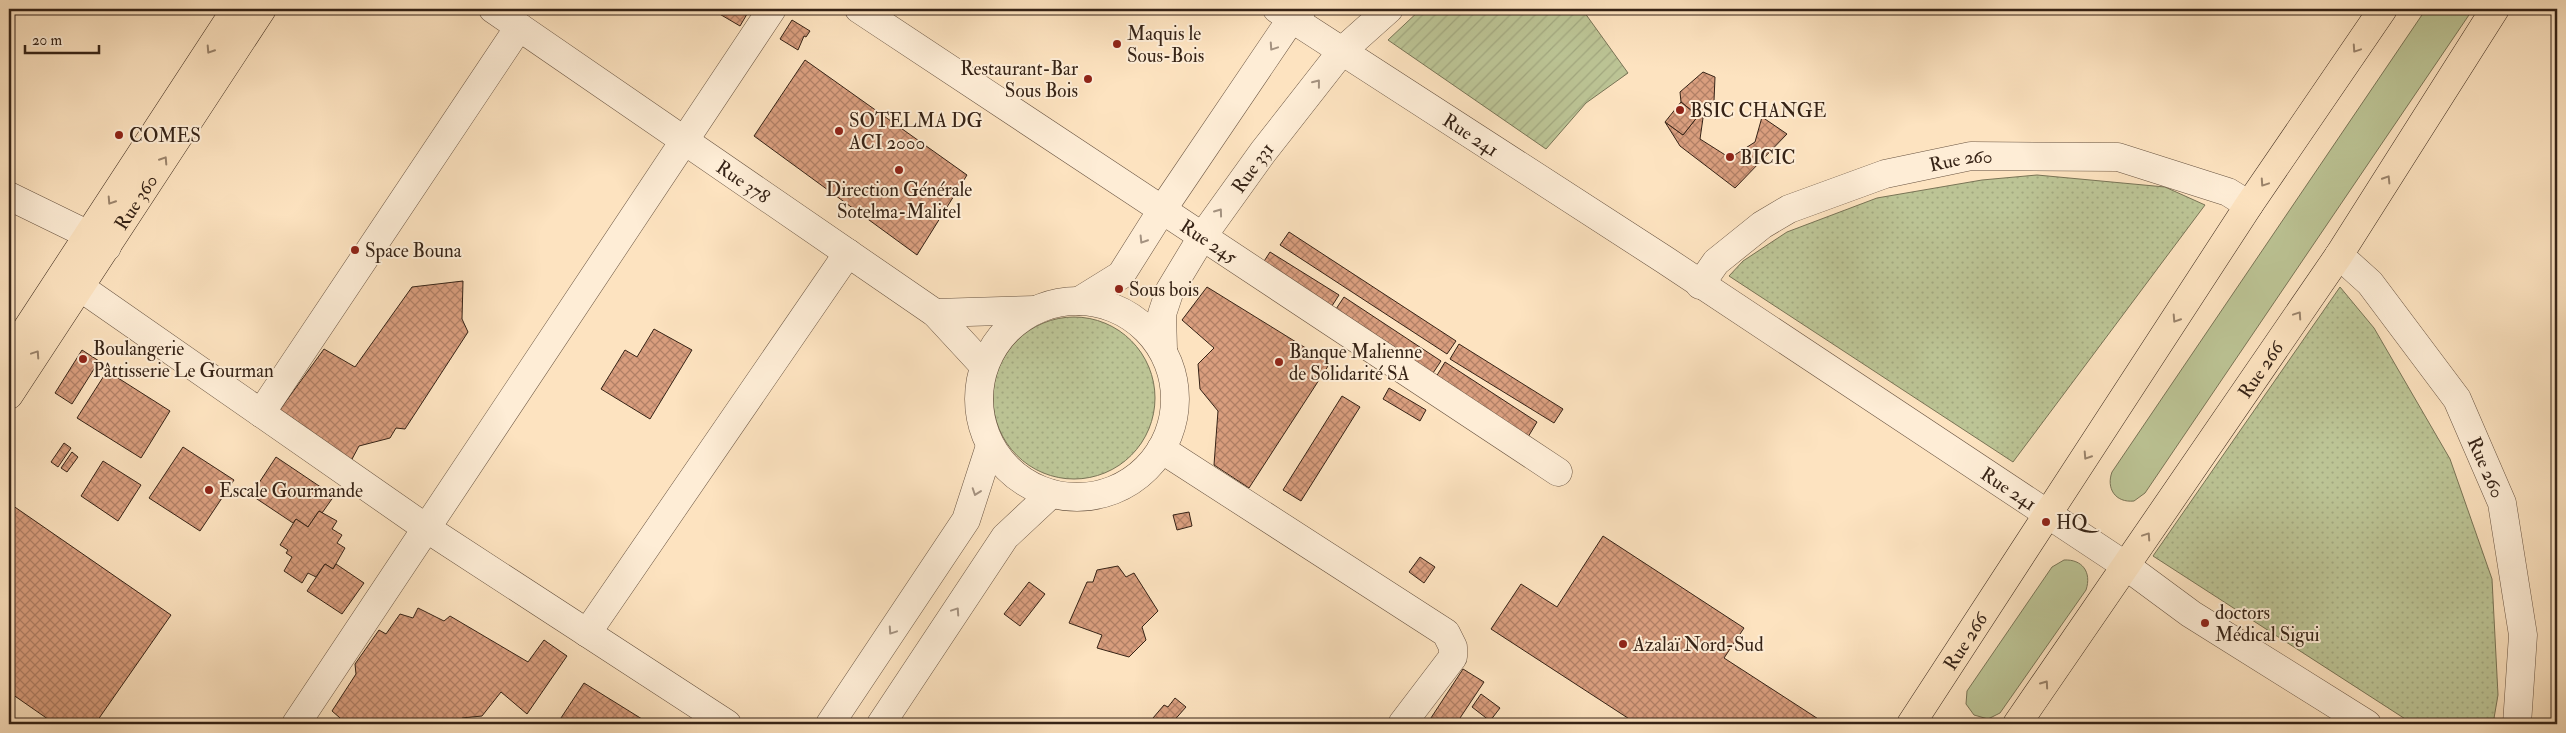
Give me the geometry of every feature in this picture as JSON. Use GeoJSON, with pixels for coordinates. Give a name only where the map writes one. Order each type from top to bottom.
{"type":"FeatureCollection","features":[{"type":"Feature","properties":{"kind":"main road"},"geometry":{"type":"LineString","coordinates":[[9,356],[98,241],[236,9]]}},
{"type":"Feature","properties":{"kind":"main road","name":"Rue 360"},"geometry":{"type":"LineString","coordinates":[[9,395],[80,286],[98,241],[262,9]]}},
{"type":"Feature","properties":{"kind":"main road","name":"Rue 266"},"geometry":{"type":"LineString","coordinates":[[1918,722],[2048,516],[2249,206],[2384,9]]}},
{"type":"Feature","properties":{"kind":"main road","name":"Rue 266"},"geometry":{"type":"LineString","coordinates":[[2017,724],[2339,255],[2495,9]]}},
{"type":"Feature","properties":{"kind":"street","name":"Rue 378"},"geometry":{"type":"LineString","coordinates":[[493,9],[935,312],[984,366]]}},
{"type":"Feature","properties":{"kind":"street"},"geometry":{"type":"LineString","coordinates":[[296,724],[772,9]]}},
{"type":"Feature","properties":{"kind":"street","name":"Rue 245"},"geometry":{"type":"LineString","coordinates":[[860,9],[1558,472]]}},
{"type":"Feature","properties":{"kind":"street","name":"Rue 331"},"geometry":{"type":"LineString","coordinates":[[1163,350],[1162,314],[1170,290],[1202,237],[1263,152],[1342,51],[1388,9]]}},
{"type":"Feature","properties":{"kind":"street"},"geometry":{"type":"LineString","coordinates":[[1079,301],[1121,275],[1290,12]]}},
{"type":"Feature","properties":{"kind":"street","name":"Rue 241"},"geometry":{"type":"LineString","coordinates":[[1290,12],[1342,51],[1665,260],[2126,566],[2191,614],[2367,724]]}},
{"type":"Feature","properties":{"kind":"street"},"geometry":{"type":"LineString","coordinates":[[262,413],[518,27]]}},
{"type":"Feature","properties":{"kind":"street","name":"Rue 260"},"geometry":{"type":"LineString","coordinates":[[1700,285],[1716,262],[1762,225],[1789,209],[1885,174],[1972,156],[2118,157],[2228,192],[2249,206]]}},
{"type":"Feature","properties":{"kind":"street"},"geometry":{"type":"LineString","coordinates":[[9,196],[98,241]]}},
{"type":"Feature","properties":{"kind":"street"},"geometry":{"type":"LineString","coordinates":[[587,633],[848,253]]}},
{"type":"Feature","properties":{"kind":"street","name":"Rue 260"},"geometry":{"type":"LineString","coordinates":[[2339,255],[2370,283],[2457,399],[2502,503],[2524,635],[2517,724]]}},
{"type":"Feature","properties":{"kind":"street"},"geometry":{"type":"LineString","coordinates":[[80,286],[426,528],[727,724]]}},
{"type":"Feature","properties":{"kind":"street"},"geometry":{"type":"LineString","coordinates":[[935,312],[1034,310],[1079,301],[1104,304],[1127,314],[1148,330],[1163,350],[1173,374],[1176,400],[1172,426],[1161,449],[1141,474],[1114,490],[1083,497],[1051,494],[1027,484],[1006,467],[990,446],[980,420],[978,393],[984,366],[996,343],[1013,324],[1034,310]]}},
{"type":"Feature","properties":{"kind":"street"},"geometry":{"type":"LineString","coordinates":[[830,724],[966,520],[990,446]]}},
{"type":"Feature","properties":{"kind":"street"},"geometry":{"type":"LineString","coordinates":[[1161,449],[1446,633],[1453,647],[1453,657],[1402,724]]}},
{"type":"Feature","properties":{"kind":"street"},"geometry":{"type":"LineString","coordinates":[[881,724],[1005,537],[1051,494]]}},
{"type":"Feature","properties":{"kind":"green space"},"geometry":{"type":"Polygon","coordinates":[[[1421,9],[1582,9],[1628,73],[1586,103],[1546,149],[1388,40],[1421,9]]]}},
{"type":"Feature","properties":{"kind":"green space"},"geometry":{"type":"Polygon","coordinates":[[[2426,9],[2473,9],[2145,493],[2134,501],[2122,500],[2117,497],[2110,484],[2112,472],[2426,9]]]}},
{"type":"Feature","properties":{"kind":"green space"},"geometry":{"type":"Polygon","coordinates":[[[2037,175],[2165,187],[2205,205],[2013,462],[1729,276],[1743,261],[1787,232],[1877,198],[1982,180],[2037,175]]]}},
{"type":"Feature","properties":{"kind":"green space"},"geometry":{"type":"Polygon","coordinates":[[[2340,287],[2374,328],[2450,459],[2492,579],[2498,695],[2493,724],[2413,724],[2153,556],[2340,287]]]}},
{"type":"Feature","properties":{"kind":"green space"},"geometry":{"type":"Polygon","coordinates":[[[1074,317],[1090,319],[1105,324],[1119,331],[1131,341],[1141,353],[1148,367],[1153,382],[1155,398],[1153,414],[1148,429],[1141,443],[1131,455],[1119,465],[1105,472],[1090,477],[1074,479],[1058,477],[1043,472],[1029,465],[1017,455],[1007,443],[1000,429],[995,414],[993,398],[995,382],[1000,367],[1007,353],[1017,341],[1029,331],[1043,324],[1058,319],[1074,317]]]}},
{"type":"Feature","properties":{"kind":"green space"},"geometry":{"type":"Polygon","coordinates":[[[2064,560],[2076,562],[2084,568],[2088,578],[2086,590],[2000,713],[1988,719],[1974,715],[1966,704],[1967,691],[2052,567],[2064,560]]]}},
{"type":"Feature","properties":{"kind":"building"},"geometry":{"type":"Polygon","coordinates":[[[711,9],[750,9],[740,26],[711,9]]]}},
{"type":"Feature","properties":{"kind":"building"},"geometry":{"type":"Polygon","coordinates":[[[792,20],[810,31],[806,37],[804,36],[798,50],[780,39],[792,20]]]}},
{"type":"Feature","properties":{"kind":"building"},"geometry":{"type":"Polygon","coordinates":[[[805,60],[967,175],[917,255],[754,136],[805,60]]]}},
{"type":"Feature","properties":{"kind":"building"},"geometry":{"type":"Polygon","coordinates":[[[1703,72],[1715,77],[1714,101],[1704,111],[1700,139],[1730,158],[1755,142],[1762,117],[1787,134],[1735,188],[1680,146],[1665,122],[1683,135],[1698,116],[1681,102],[1680,92],[1703,72]]]}},
{"type":"Feature","properties":{"kind":"building"},"geometry":{"type":"Polygon","coordinates":[[[1681,102],[1698,116],[1683,135],[1665,122],[1681,102]]]}},
{"type":"Feature","properties":{"kind":"building"},"geometry":{"type":"Polygon","coordinates":[[[1289,232],[1456,341],[1447,354],[1280,245],[1289,232]]]}},
{"type":"Feature","properties":{"kind":"building"},"geometry":{"type":"Polygon","coordinates":[[[1270,252],[1339,295],[1330,309],[1261,266],[1270,252]]]}},
{"type":"Feature","properties":{"kind":"building"},"geometry":{"type":"Polygon","coordinates":[[[463,281],[462,319],[468,332],[405,429],[396,428],[390,438],[359,446],[351,461],[276,415],[324,349],[355,367],[412,287],[463,281]]]}},
{"type":"Feature","properties":{"kind":"building"},"geometry":{"type":"Polygon","coordinates":[[[1207,287],[1330,363],[1249,488],[1214,465],[1218,411],[1200,389],[1198,364],[1214,348],[1182,320],[1207,287]]]}},
{"type":"Feature","properties":{"kind":"building"},"geometry":{"type":"Polygon","coordinates":[[[1344,297],[1441,361],[1431,376],[1334,312],[1344,297]]]}},
{"type":"Feature","properties":{"kind":"building"},"geometry":{"type":"Polygon","coordinates":[[[654,329],[692,350],[650,419],[601,389],[625,350],[637,357],[654,329]]]}},
{"type":"Feature","properties":{"kind":"building"},"geometry":{"type":"Polygon","coordinates":[[[1459,344],[1563,409],[1554,423],[1450,359],[1459,344]]]}},
{"type":"Feature","properties":{"kind":"building"},"geometry":{"type":"Polygon","coordinates":[[[82,350],[99,361],[72,404],[55,393],[82,350]]]}},
{"type":"Feature","properties":{"kind":"building"},"geometry":{"type":"Polygon","coordinates":[[[1445,362],[1537,422],[1528,437],[1436,377],[1445,362]]]}},
{"type":"Feature","properties":{"kind":"building"},"geometry":{"type":"Polygon","coordinates":[[[107,371],[170,411],[141,458],[77,418],[107,371]]]}},
{"type":"Feature","properties":{"kind":"building"},"geometry":{"type":"Polygon","coordinates":[[[1389,388],[1426,410],[1420,421],[1383,399],[1389,388]]]}},
{"type":"Feature","properties":{"kind":"building"},"geometry":{"type":"Polygon","coordinates":[[[1342,396],[1360,407],[1301,501],[1283,490],[1342,396]]]}},
{"type":"Feature","properties":{"kind":"building"},"geometry":{"type":"Polygon","coordinates":[[[64,443],[71,448],[58,467],[51,462],[64,443]]]}},
{"type":"Feature","properties":{"kind":"building"},"geometry":{"type":"Polygon","coordinates":[[[183,447],[234,480],[200,531],[149,498],[183,447]]]}},
{"type":"Feature","properties":{"kind":"building"},"geometry":{"type":"Polygon","coordinates":[[[72,452],[78,457],[67,472],[61,468],[72,452]]]}},
{"type":"Feature","properties":{"kind":"building"},"geometry":{"type":"Polygon","coordinates":[[[276,457],[334,496],[322,513],[319,511],[308,527],[296,519],[293,523],[251,495],[276,457]]]}},
{"type":"Feature","properties":{"kind":"building"},"geometry":{"type":"Polygon","coordinates":[[[103,461],[141,485],[118,521],[81,496],[103,461]]]}},
{"type":"Feature","properties":{"kind":"building"},"geometry":{"type":"Polygon","coordinates":[[[9,503],[171,615],[95,724],[55,724],[9,692],[9,503]]]}},
{"type":"Feature","properties":{"kind":"building"},"geometry":{"type":"Polygon","coordinates":[[[319,511],[337,521],[332,529],[342,535],[337,543],[345,548],[333,569],[325,564],[316,577],[308,573],[302,583],[284,571],[292,557],[286,553],[288,550],[280,545],[296,519],[308,527],[319,511]]]}},
{"type":"Feature","properties":{"kind":"building"},"geometry":{"type":"Polygon","coordinates":[[[1189,512],[1192,526],[1177,530],[1173,515],[1189,512]]]}},
{"type":"Feature","properties":{"kind":"building","name":"Azalaï Nord-Sud"},"geometry":{"type":"Polygon","coordinates":[[[1603,536],[1744,628],[1724,658],[1826,724],[1637,724],[1491,629],[1521,584],[1557,607],[1603,536]]]}},
{"type":"Feature","properties":{"kind":"building"},"geometry":{"type":"Polygon","coordinates":[[[1420,557],[1435,567],[1424,583],[1409,572],[1420,557]]]}},
{"type":"Feature","properties":{"kind":"building"},"geometry":{"type":"Polygon","coordinates":[[[325,564],[333,569],[336,564],[364,583],[342,614],[307,591],[325,564]]]}},
{"type":"Feature","properties":{"kind":"building"},"geometry":{"type":"Polygon","coordinates":[[[1118,566],[1126,577],[1134,573],[1158,611],[1142,627],[1146,640],[1129,657],[1097,648],[1102,635],[1069,623],[1087,582],[1093,582],[1097,570],[1118,566]]]}},
{"type":"Feature","properties":{"kind":"building"},"geometry":{"type":"Polygon","coordinates":[[[1029,582],[1045,594],[1020,626],[1004,614],[1029,582]]]}},
{"type":"Feature","properties":{"kind":"building"},"geometry":{"type":"Polygon","coordinates":[[[418,608],[444,621],[450,616],[528,662],[544,640],[567,656],[527,714],[501,692],[482,716],[462,718],[457,724],[347,724],[332,711],[356,674],[355,664],[379,630],[386,634],[400,614],[413,618],[418,608]]]}},
{"type":"Feature","properties":{"kind":"building"},"geometry":{"type":"Polygon","coordinates":[[[1463,669],[1484,682],[1456,724],[1427,724],[1463,669]]]}},
{"type":"Feature","properties":{"kind":"building"},"geometry":{"type":"Polygon","coordinates":[[[584,683],[650,724],[557,724],[584,683]]]}},
{"type":"Feature","properties":{"kind":"building"},"geometry":{"type":"Polygon","coordinates":[[[1481,694],[1500,708],[1490,721],[1472,707],[1481,694]]]}},
{"type":"Feature","properties":{"kind":"building"},"geometry":{"type":"Polygon","coordinates":[[[1175,698],[1186,707],[1171,724],[1160,724],[1153,718],[1164,705],[1168,707],[1175,698]]]}},
{"type":"Feature","properties":{"kind":"place","name":"Maquis le Sous-Bois"},"geometry":{"type":"Point","coordinates":[1117,44]}},
{"type":"Feature","properties":{"kind":"place","name":"Restaurant-Bar Sous Bois"},"geometry":{"type":"Point","coordinates":[1088,79]}},
{"type":"Feature","properties":{"kind":"place","name":"BSIC CHANGE"},"geometry":{"type":"Point","coordinates":[1680,110]}},
{"type":"Feature","properties":{"kind":"place","name":"SOTELMA DG ACI 2000"},"geometry":{"type":"Point","coordinates":[839,131]}},
{"type":"Feature","properties":{"kind":"place","name":"COMES"},"geometry":{"type":"Point","coordinates":[119,135]}},
{"type":"Feature","properties":{"kind":"place","name":"BICIC"},"geometry":{"type":"Point","coordinates":[1730,157]}},
{"type":"Feature","properties":{"kind":"place","name":"Direction Générale Sotelma-Malitel"},"geometry":{"type":"Point","coordinates":[899,170]}},
{"type":"Feature","properties":{"kind":"place","name":"Space Bouna"},"geometry":{"type":"Point","coordinates":[355,250]}},
{"type":"Feature","properties":{"kind":"place","name":"Sous bois"},"geometry":{"type":"Point","coordinates":[1119,289]}},
{"type":"Feature","properties":{"kind":"place","name":"Boulangerie Pâttisserie Le Gourman"},"geometry":{"type":"Point","coordinates":[83,359]}},
{"type":"Feature","properties":{"kind":"place","name":"Banque Malienne de Solidarité SA"},"geometry":{"type":"Point","coordinates":[1279,362]}},
{"type":"Feature","properties":{"kind":"place","name":"Escale Gourmande"},"geometry":{"type":"Point","coordinates":[209,490]}},
{"type":"Feature","properties":{"kind":"place","name":"HQ"},"geometry":{"type":"Point","coordinates":[2046,522]}},
{"type":"Feature","properties":{"kind":"place","name":"doctors Médical Sigui"},"geometry":{"type":"Point","coordinates":[2205,623]}},
{"type":"Feature","properties":{"kind":"place","name":"Azalaï Nord-Sud"},"geometry":{"type":"Point","coordinates":[1623,644]}}]}
